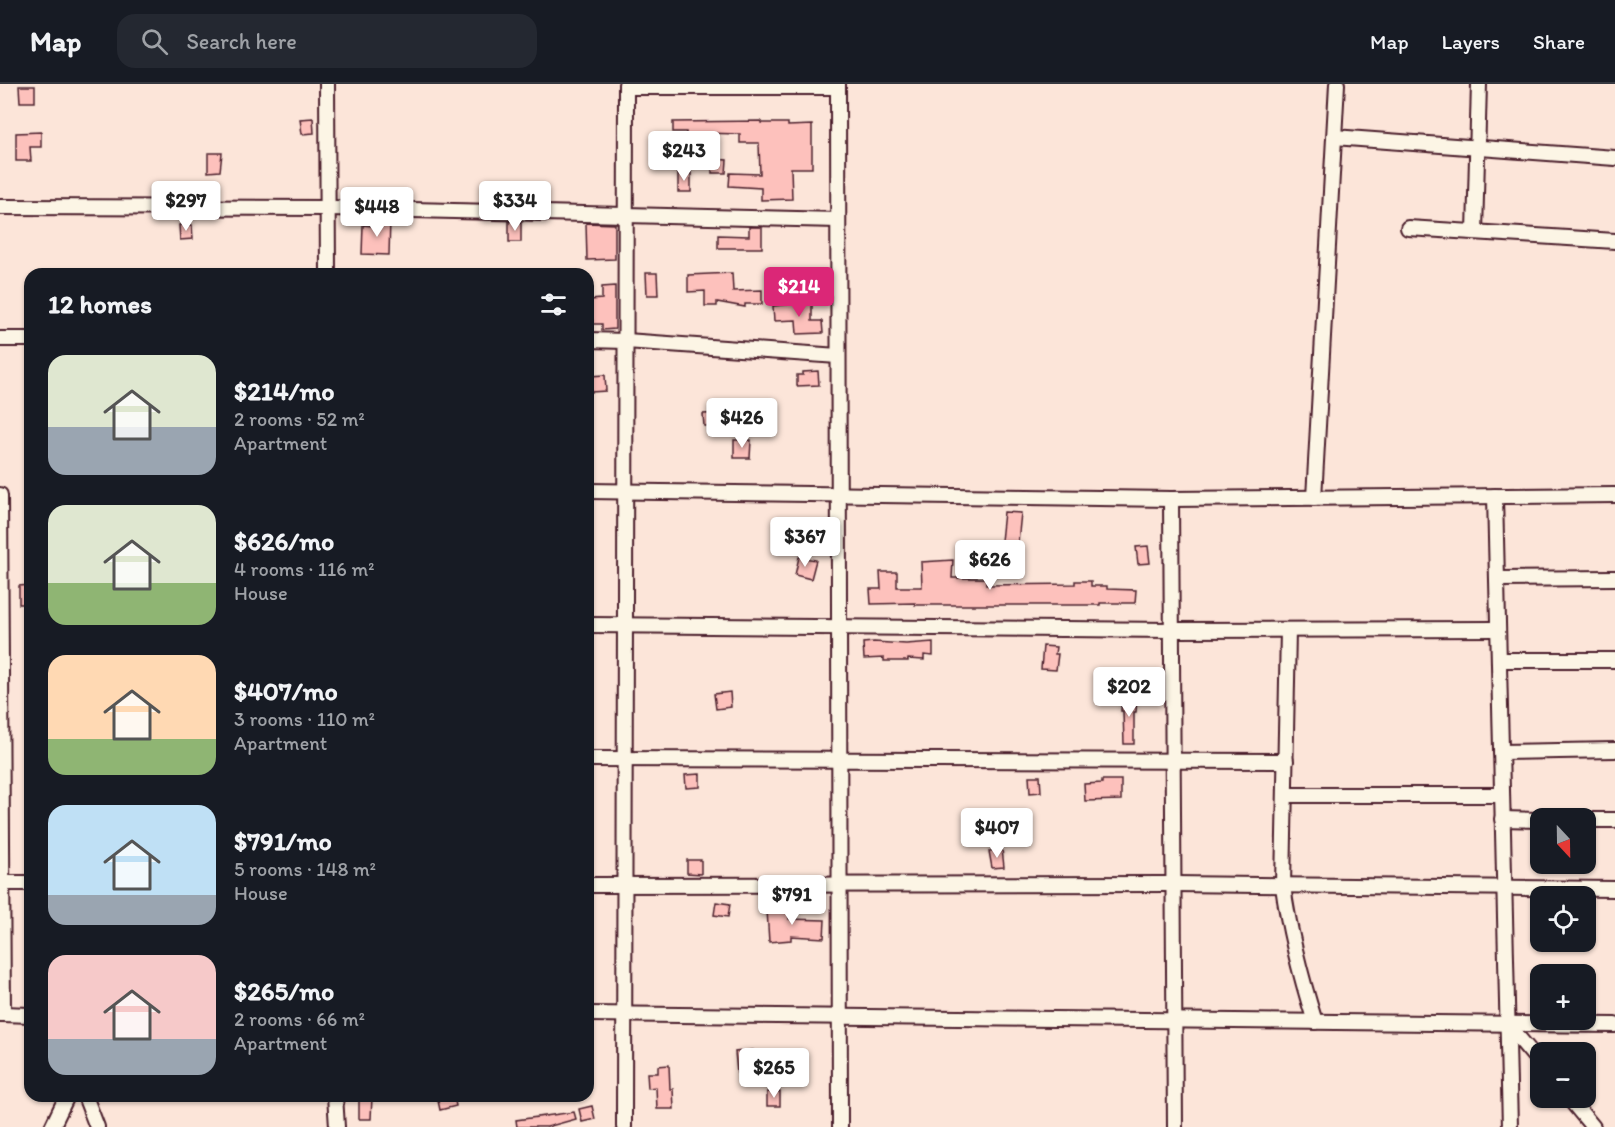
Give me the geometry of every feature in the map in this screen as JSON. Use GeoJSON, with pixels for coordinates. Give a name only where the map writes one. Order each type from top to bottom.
{"type":"FeatureCollection","features":[{"type":"Feature","properties":{"kind":"street"},"geometry":{"type":"LineString","coordinates":[[327,84],[328,268]]}},
{"type":"Feature","properties":{"kind":"street"},"geometry":{"type":"LineString","coordinates":[[1314,498],[1337,84]]}},
{"type":"Feature","properties":{"kind":"street"},"geometry":{"type":"LineString","coordinates":[[1475,232],[1479,84]]}},
{"type":"Feature","properties":{"kind":"street"},"geometry":{"type":"LineString","coordinates":[[624,1127],[626,85],[838,85],[840,1127]]}},
{"type":"Feature","properties":{"kind":"street"},"geometry":{"type":"LineString","coordinates":[[1334,137],[1615,158]]}},
{"type":"Feature","properties":{"kind":"street"},"geometry":{"type":"LineString","coordinates":[[0,207],[328,208],[838,220]]}},
{"type":"Feature","properties":{"kind":"street"},"geometry":{"type":"LineString","coordinates":[[1408,228],[1615,241]]}},
{"type":"Feature","properties":{"kind":"street"},"geometry":{"type":"LineString","coordinates":[[0,339],[24,339]]}},
{"type":"Feature","properties":{"kind":"street"},"geometry":{"type":"LineString","coordinates":[[594,340],[838,356]]}},
{"type":"Feature","properties":{"kind":"street"},"geometry":{"type":"LineString","coordinates":[[594,491],[1171,499],[1615,495]]}},
{"type":"Feature","properties":{"kind":"street"},"geometry":{"type":"LineString","coordinates":[[0,495],[2,1014],[24,1014]]}},
{"type":"Feature","properties":{"kind":"street"},"geometry":{"type":"LineString","coordinates":[[1495,496],[1510,1127]]}},
{"type":"Feature","properties":{"kind":"street"},"geometry":{"type":"LineString","coordinates":[[1171,499],[1175,1127]]}},
{"type":"Feature","properties":{"kind":"street"},"geometry":{"type":"LineString","coordinates":[[1497,579],[1615,578]]}},
{"type":"Feature","properties":{"kind":"street"},"geometry":{"type":"LineString","coordinates":[[594,625],[1172,630],[1498,629]]}},
{"type":"Feature","properties":{"kind":"street"},"geometry":{"type":"LineString","coordinates":[[1288,630],[1283,886],[1300,974],[1315,1022]]}},
{"type":"Feature","properties":{"kind":"street"},"geometry":{"type":"LineString","coordinates":[[1498,660],[1615,660]]}},
{"type":"Feature","properties":{"kind":"street"},"geometry":{"type":"LineString","coordinates":[[1501,752],[1615,750]]}},
{"type":"Feature","properties":{"kind":"street"},"geometry":{"type":"LineString","coordinates":[[594,759],[1286,761]]}},
{"type":"Feature","properties":{"kind":"street"},"geometry":{"type":"LineString","coordinates":[[1285,795],[1502,795]]}},
{"type":"Feature","properties":{"kind":"street"},"geometry":{"type":"LineString","coordinates":[[1502,819],[1530,820]]}},
{"type":"Feature","properties":{"kind":"street"},"geometry":{"type":"LineString","coordinates":[[1596,820],[1615,820]]}},
{"type":"Feature","properties":{"kind":"street"},"geometry":{"type":"LineString","coordinates":[[1,883],[24,884]]}},
{"type":"Feature","properties":{"kind":"street"},"geometry":{"type":"LineString","coordinates":[[594,885],[1174,884],[1615,889]]}},
{"type":"Feature","properties":{"kind":"street"},"geometry":{"type":"LineString","coordinates":[[594,1014],[1615,1025]]}},
{"type":"Feature","properties":{"kind":"street"},"geometry":{"type":"LineString","coordinates":[[1507,1024],[1530,1052]]}},
{"type":"Feature","properties":{"kind":"street"},"geometry":{"type":"LineString","coordinates":[[52,1127],[64,1102]]}},
{"type":"Feature","properties":{"kind":"street"},"geometry":{"type":"LineString","coordinates":[[87,1102],[97,1127]]}},
{"type":"Feature","properties":{"kind":"street"},"geometry":{"type":"LineString","coordinates":[[335,1102],[337,1127]]}},
{"type":"Feature","properties":{"kind":"street"},"geometry":{"type":"LineString","coordinates":[[1577,1108],[1593,1127]]}},
{"type":"Feature","properties":{"kind":"building"},"geometry":{"type":"Polygon","coordinates":[[[19,86],[35,86],[35,102],[20,102],[19,86]]]}},
{"type":"Feature","properties":{"kind":"building"},"geometry":{"type":"Polygon","coordinates":[[[313,118],[314,133],[302,134],[300,119],[313,118]]]}},
{"type":"Feature","properties":{"kind":"building"},"geometry":{"type":"Polygon","coordinates":[[[761,121],[761,123],[788,123],[788,126],[812,125],[812,168],[791,168],[792,199],[761,200],[761,188],[729,186],[730,173],[760,174],[759,143],[740,143],[740,134],[701,133],[701,138],[686,138],[686,132],[673,132],[673,122],[761,121]]]}},
{"type":"Feature","properties":{"kind":"building"},"geometry":{"type":"Polygon","coordinates":[[[41,132],[41,147],[30,147],[31,161],[16,161],[16,133],[41,132]]]}},
{"type":"Feature","properties":{"kind":"building"},"geometry":{"type":"Polygon","coordinates":[[[208,153],[222,153],[220,171],[208,172],[208,153]]]}},
{"type":"Feature","properties":{"kind":"building"},"geometry":{"type":"Polygon","coordinates":[[[712,159],[727,160],[726,173],[712,173],[712,159]]]}},
{"type":"Feature","properties":{"kind":"building"},"geometry":{"type":"Polygon","coordinates":[[[678,173],[691,173],[691,192],[678,192],[678,173]]]}},
{"type":"Feature","properties":{"kind":"building"},"geometry":{"type":"Polygon","coordinates":[[[373,218],[390,219],[389,255],[362,254],[363,225],[373,226],[373,218]]]}},
{"type":"Feature","properties":{"kind":"building"},"geometry":{"type":"Polygon","coordinates":[[[509,221],[521,222],[521,242],[509,242],[509,221]]]}},
{"type":"Feature","properties":{"kind":"building"},"geometry":{"type":"Polygon","coordinates":[[[586,223],[615,224],[615,259],[587,260],[586,223]]]}},
{"type":"Feature","properties":{"kind":"building"},"geometry":{"type":"Polygon","coordinates":[[[179,225],[192,225],[193,239],[180,240],[179,225]]]}},
{"type":"Feature","properties":{"kind":"building"},"geometry":{"type":"Polygon","coordinates":[[[749,227],[762,227],[762,248],[718,248],[718,235],[749,236],[749,227]]]}},
{"type":"Feature","properties":{"kind":"building"},"geometry":{"type":"Polygon","coordinates":[[[646,273],[657,273],[658,295],[647,295],[646,273]]]}},
{"type":"Feature","properties":{"kind":"building"},"geometry":{"type":"Polygon","coordinates":[[[732,273],[733,291],[762,290],[762,304],[745,304],[745,307],[717,302],[717,306],[705,306],[705,291],[688,292],[688,275],[732,273]]]}},
{"type":"Feature","properties":{"kind":"building"},"geometry":{"type":"Polygon","coordinates":[[[615,286],[615,329],[602,330],[602,324],[594,324],[594,300],[602,299],[602,287],[615,286]]]}},
{"type":"Feature","properties":{"kind":"building"},"geometry":{"type":"Polygon","coordinates":[[[812,304],[812,321],[822,321],[823,333],[797,334],[796,320],[774,321],[773,306],[812,304]]]}},
{"type":"Feature","properties":{"kind":"building"},"geometry":{"type":"Polygon","coordinates":[[[818,371],[819,385],[797,386],[797,375],[803,375],[803,372],[818,371]]]}},
{"type":"Feature","properties":{"kind":"building"},"geometry":{"type":"Polygon","coordinates":[[[605,375],[606,391],[594,392],[594,376],[605,375]]]}},
{"type":"Feature","properties":{"kind":"building"},"geometry":{"type":"Polygon","coordinates":[[[725,413],[726,430],[714,430],[714,426],[704,426],[703,414],[725,413]]]}},
{"type":"Feature","properties":{"kind":"building"},"geometry":{"type":"Polygon","coordinates":[[[734,440],[751,440],[750,458],[734,458],[734,440]]]}},
{"type":"Feature","properties":{"kind":"building"},"geometry":{"type":"Polygon","coordinates":[[[1004,512],[1021,513],[1017,552],[1000,551],[1004,512]]]}},
{"type":"Feature","properties":{"kind":"building"},"geometry":{"type":"Polygon","coordinates":[[[1148,546],[1150,563],[1138,564],[1136,547],[1148,546]]]}},
{"type":"Feature","properties":{"kind":"building"},"geometry":{"type":"Polygon","coordinates":[[[799,557],[816,560],[811,579],[795,575],[799,557]]]}},
{"type":"Feature","properties":{"kind":"building"},"geometry":{"type":"Polygon","coordinates":[[[953,560],[952,578],[986,578],[986,585],[1075,584],[1075,581],[1091,581],[1091,586],[1136,590],[1135,603],[1100,603],[1100,605],[871,604],[870,589],[881,589],[880,572],[897,572],[897,587],[922,587],[921,562],[953,560]]]}},
{"type":"Feature","properties":{"kind":"building"},"geometry":{"type":"Polygon","coordinates":[[[19,586],[24,586],[24,604],[19,604],[19,586]]]}},
{"type":"Feature","properties":{"kind":"building"},"geometry":{"type":"Polygon","coordinates":[[[933,642],[933,656],[924,655],[924,660],[908,659],[908,661],[884,661],[884,658],[864,659],[863,643],[906,644],[933,642]]]}},
{"type":"Feature","properties":{"kind":"building"},"geometry":{"type":"Polygon","coordinates":[[[1043,646],[1056,647],[1055,654],[1058,654],[1056,670],[1041,669],[1043,646]]]}},
{"type":"Feature","properties":{"kind":"building"},"geometry":{"type":"Polygon","coordinates":[[[730,692],[731,707],[716,709],[714,694],[730,692]]]}},
{"type":"Feature","properties":{"kind":"building"},"geometry":{"type":"Polygon","coordinates":[[[1122,696],[1137,697],[1136,712],[1134,712],[1134,744],[1124,744],[1122,696]]]}},
{"type":"Feature","properties":{"kind":"building"},"geometry":{"type":"Polygon","coordinates":[[[700,774],[700,787],[686,788],[685,775],[700,774]]]}},
{"type":"Feature","properties":{"kind":"building"},"geometry":{"type":"Polygon","coordinates":[[[1029,776],[1040,776],[1041,792],[1030,793],[1029,776]]]}},
{"type":"Feature","properties":{"kind":"building"},"geometry":{"type":"Polygon","coordinates":[[[1102,780],[1121,780],[1121,800],[1085,801],[1084,784],[1102,783],[1102,780]]]}},
{"type":"Feature","properties":{"kind":"building"},"geometry":{"type":"Polygon","coordinates":[[[1002,849],[1004,867],[992,868],[989,851],[1002,849]]]}},
{"type":"Feature","properties":{"kind":"building"},"geometry":{"type":"Polygon","coordinates":[[[687,860],[701,860],[701,874],[687,873],[687,860]]]}},
{"type":"Feature","properties":{"kind":"building"},"geometry":{"type":"Polygon","coordinates":[[[716,902],[730,904],[728,917],[714,915],[716,902]]]}},
{"type":"Feature","properties":{"kind":"building"},"geometry":{"type":"Polygon","coordinates":[[[789,908],[789,919],[825,920],[824,938],[791,936],[791,940],[769,942],[767,910],[789,908]]]}},
{"type":"Feature","properties":{"kind":"building"},"geometry":{"type":"Polygon","coordinates":[[[753,1050],[755,1071],[737,1073],[735,1052],[753,1050]]]}},
{"type":"Feature","properties":{"kind":"building"},"geometry":{"type":"Polygon","coordinates":[[[669,1065],[674,1109],[657,1109],[656,1087],[648,1088],[647,1073],[658,1073],[658,1066],[669,1065]]]}},
{"type":"Feature","properties":{"kind":"building"},"geometry":{"type":"Polygon","coordinates":[[[767,1092],[780,1092],[780,1106],[767,1106],[767,1092]]]}},
{"type":"Feature","properties":{"kind":"building"},"geometry":{"type":"Polygon","coordinates":[[[359,1102],[372,1102],[371,1119],[359,1119],[359,1102]]]}},
{"type":"Feature","properties":{"kind":"building"},"geometry":{"type":"Polygon","coordinates":[[[438,1102],[455,1102],[456,1106],[440,1110],[438,1102]]]}},
{"type":"Feature","properties":{"kind":"building"},"geometry":{"type":"Polygon","coordinates":[[[592,1106],[595,1119],[582,1122],[579,1109],[592,1106]]]}},
{"type":"Feature","properties":{"kind":"building"},"geometry":{"type":"Polygon","coordinates":[[[574,1112],[576,1119],[547,1127],[517,1127],[516,1120],[574,1112]]]}}]}
